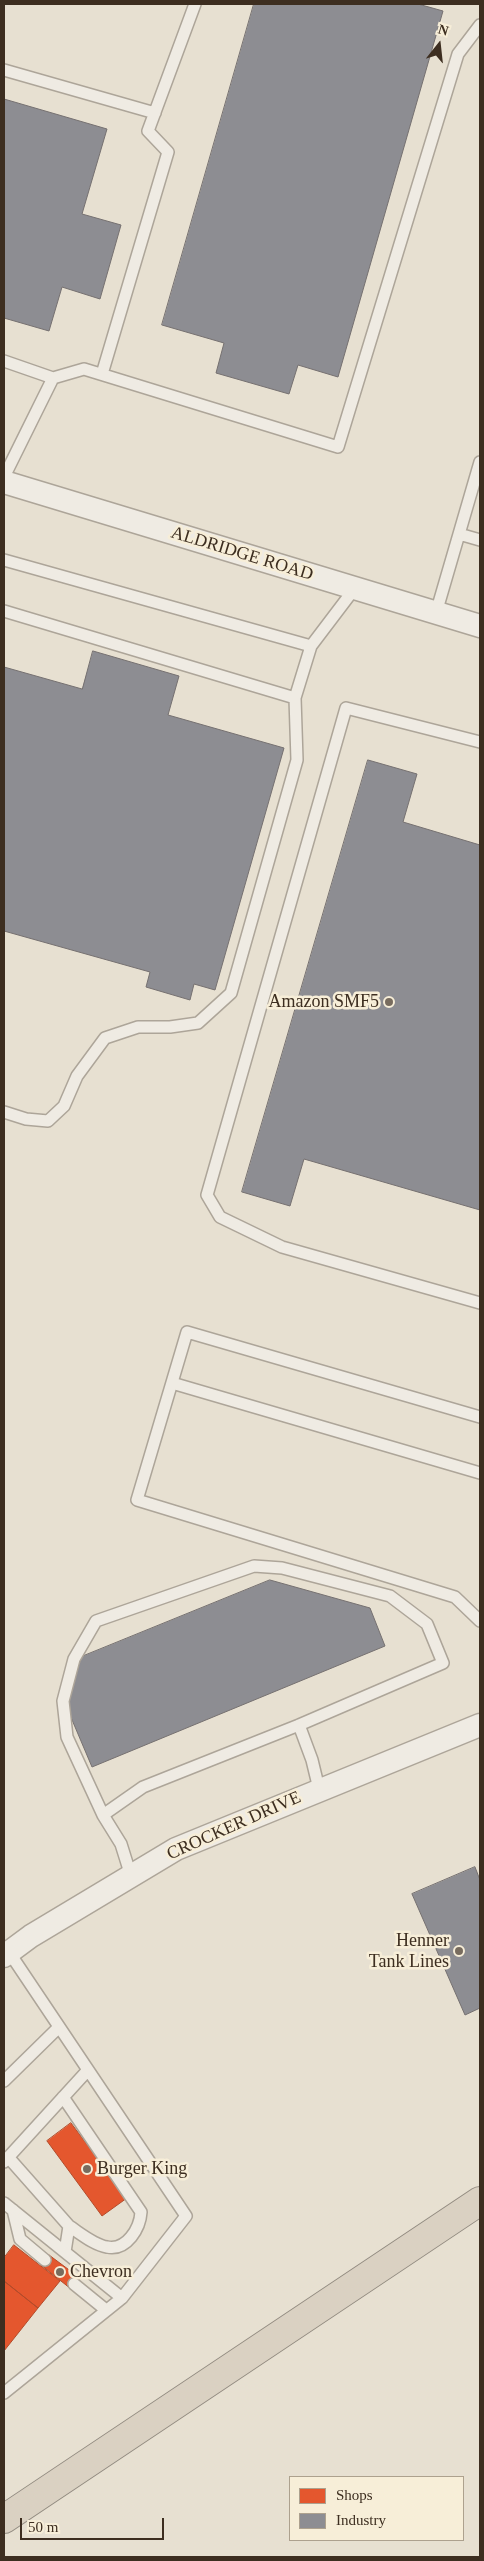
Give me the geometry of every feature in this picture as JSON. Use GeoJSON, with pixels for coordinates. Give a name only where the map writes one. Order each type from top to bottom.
{"type":"FeatureCollection","features":[{"type":"Feature","properties":{"kind":"highway"},"geometry":{"type":"LineString","coordinates":[[4,2519],[480,2201]]}},
{"type":"Feature","properties":{"kind":"street","name":"ALDRIDGE ROAD"},"geometry":{"type":"LineString","coordinates":[[4,482],[480,626]]}},
{"type":"Feature","properties":{"kind":"street","name":"CROCKER DRIVE"},"geometry":{"type":"LineString","coordinates":[[6,1954],[31,1936],[176,1849],[319,1789],[480,1725]]}},
{"type":"Feature","properties":{"kind":"lane"},"geometry":{"type":"LineString","coordinates":[[102,374],[168,152],[148,131],[195,4]]}},
{"type":"Feature","properties":{"kind":"lane"},"geometry":{"type":"LineString","coordinates":[[4,361],[53,378],[84,369],[338,447],[458,54],[480,25]]}},
{"type":"Feature","properties":{"kind":"lane"},"geometry":{"type":"LineString","coordinates":[[4,70],[155,113]]}},
{"type":"Feature","properties":{"kind":"lane"},"geometry":{"type":"LineString","coordinates":[[4,476],[53,378]]}},
{"type":"Feature","properties":{"kind":"lane"},"geometry":{"type":"LineString","coordinates":[[436,613],[480,462]]}},
{"type":"Feature","properties":{"kind":"lane"},"geometry":{"type":"LineString","coordinates":[[459,534],[480,540]]}},
{"type":"Feature","properties":{"kind":"lane"},"geometry":{"type":"LineString","coordinates":[[4,560],[311,646]]}},
{"type":"Feature","properties":{"kind":"lane"},"geometry":{"type":"LineString","coordinates":[[4,1112],[26,1119],[48,1121],[64,1106],[77,1076],[105,1038],[138,1027],[170,1027],[198,1023],[231,993],[297,760],[295,698],[311,646],[355,588]]}},
{"type":"Feature","properties":{"kind":"lane"},"geometry":{"type":"LineString","coordinates":[[4,611],[295,698]]}},
{"type":"Feature","properties":{"kind":"lane"},"geometry":{"type":"LineString","coordinates":[[480,742],[346,708],[207,1195],[220,1217],[282,1247],[480,1303]]}},
{"type":"Feature","properties":{"kind":"lane"},"geometry":{"type":"LineString","coordinates":[[480,1418],[187,1332],[137,1500],[455,1596],[480,1620]]}},
{"type":"Feature","properties":{"kind":"lane"},"geometry":{"type":"LineString","coordinates":[[172,1383],[480,1473]]}},
{"type":"Feature","properties":{"kind":"lane"},"geometry":{"type":"LineString","coordinates":[[103,1815],[143,1787],[299,1725],[443,1663],[427,1624],[390,1596],[282,1568],[254,1566],[96,1622],[74,1659],[63,1701],[67,1737],[103,1815],[122,1844],[131,1876]]}},
{"type":"Feature","properties":{"kind":"lane"},"geometry":{"type":"LineString","coordinates":[[299,1725],[312,1760],[319,1789]]}},
{"type":"Feature","properties":{"kind":"lane"},"geometry":{"type":"LineString","coordinates":[[4,2393],[122,2298],[186,2216],[59,2027],[6,1954]]}},
{"type":"Feature","properties":{"kind":"lane"},"geometry":{"type":"LineString","coordinates":[[4,2081],[59,2027]]}},
{"type":"Feature","properties":{"kind":"lane"},"geometry":{"type":"LineString","coordinates":[[62,2097],[142,2212],[138,2229],[119,2246],[108,2248],[69,2226],[6,2159],[62,2097],[88,2070]]}},
{"type":"Feature","properties":{"kind":"lane"},"geometry":{"type":"LineString","coordinates":[[8,2207],[122,2298]]}},
{"type":"Feature","properties":{"kind":"lane"},"geometry":{"type":"LineString","coordinates":[[8,2207],[20,2239],[45,2260]]}},
{"type":"Feature","properties":{"kind":"lane"},"geometry":{"type":"LineString","coordinates":[[65,2252],[69,2226]]}},
{"type":"Feature","properties":{"kind":"lane"},"geometry":{"type":"LineString","coordinates":[[74,2284],[106,2310]]}},
{"type":"Feature","properties":{"kind":"building: Shops","name":"Burger King"},"geometry":{"type":"Polygon","coordinates":[[[71,2123],[127,2198],[102,2216],[47,2141],[71,2123]]]}},
{"type":"Feature","properties":{"kind":"building: Shops"},"geometry":{"type":"Polygon","coordinates":[[[14,2245],[60,2281],[38,2308],[4,2281],[4,2258],[14,2245]]]}},
{"type":"Feature","properties":{"kind":"building: Shops","name":"Chevron"},"geometry":{"type":"Polygon","coordinates":[[[49,2255],[80,2278],[71,2289],[41,2265],[49,2255]]]}},
{"type":"Feature","properties":{"kind":"building: Shops","name":"Chevron"},"geometry":{"type":"Polygon","coordinates":[[[4,2281],[38,2308],[4,2351],[4,2281]]]}},
{"type":"Feature","properties":{"kind":"building: Industry"},"geometry":{"type":"Polygon","coordinates":[[[254,4],[418,4],[443,11],[338,377],[298,365],[289,394],[216,373],[224,343],[162,325],[254,4]]]}},
{"type":"Feature","properties":{"kind":"building: Industry"},"geometry":{"type":"Polygon","coordinates":[[[4,99],[107,129],[82,214],[121,225],[100,299],[62,287],[49,331],[4,318],[4,99]]]}},
{"type":"Feature","properties":{"kind":"building: Industry"},"geometry":{"type":"Polygon","coordinates":[[[93,651],[179,676],[168,715],[284,748],[215,990],[194,984],[190,1000],[146,987],[150,972],[4,931],[4,667],[82,689],[93,651]]]}},
{"type":"Feature","properties":{"kind":"building: Industry","name":"Amazon SMF5"},"geometry":{"type":"Polygon","coordinates":[[[368,760],[417,774],[403,822],[480,845],[480,1210],[304,1159],[290,1206],[242,1192],[368,760]]]}},
{"type":"Feature","properties":{"kind":"building: Industry"},"geometry":{"type":"Polygon","coordinates":[[[270,1580],[370,1608],[385,1646],[92,1767],[67,1708],[81,1657],[270,1580]]]}},
{"type":"Feature","properties":{"kind":"building: Industry","name":"Henner Tank Lines"},"geometry":{"type":"Polygon","coordinates":[[[475,1867],[480,1880],[480,2008],[465,2015],[412,1894],[475,1867]]]}},
{"type":"Feature","properties":{"kind":"place","name":"Amazon SMF5"},"geometry":{"type":"Point","coordinates":[389,1002]}},
{"type":"Feature","properties":{"kind":"place","name":"Henner Tank Lines"},"geometry":{"type":"Point","coordinates":[459,1951]}},
{"type":"Feature","properties":{"kind":"place","name":"Burger King"},"geometry":{"type":"Point","coordinates":[87,2169]}},
{"type":"Feature","properties":{"kind":"place","name":"Chevron"},"geometry":{"type":"Point","coordinates":[60,2272]}}]}
